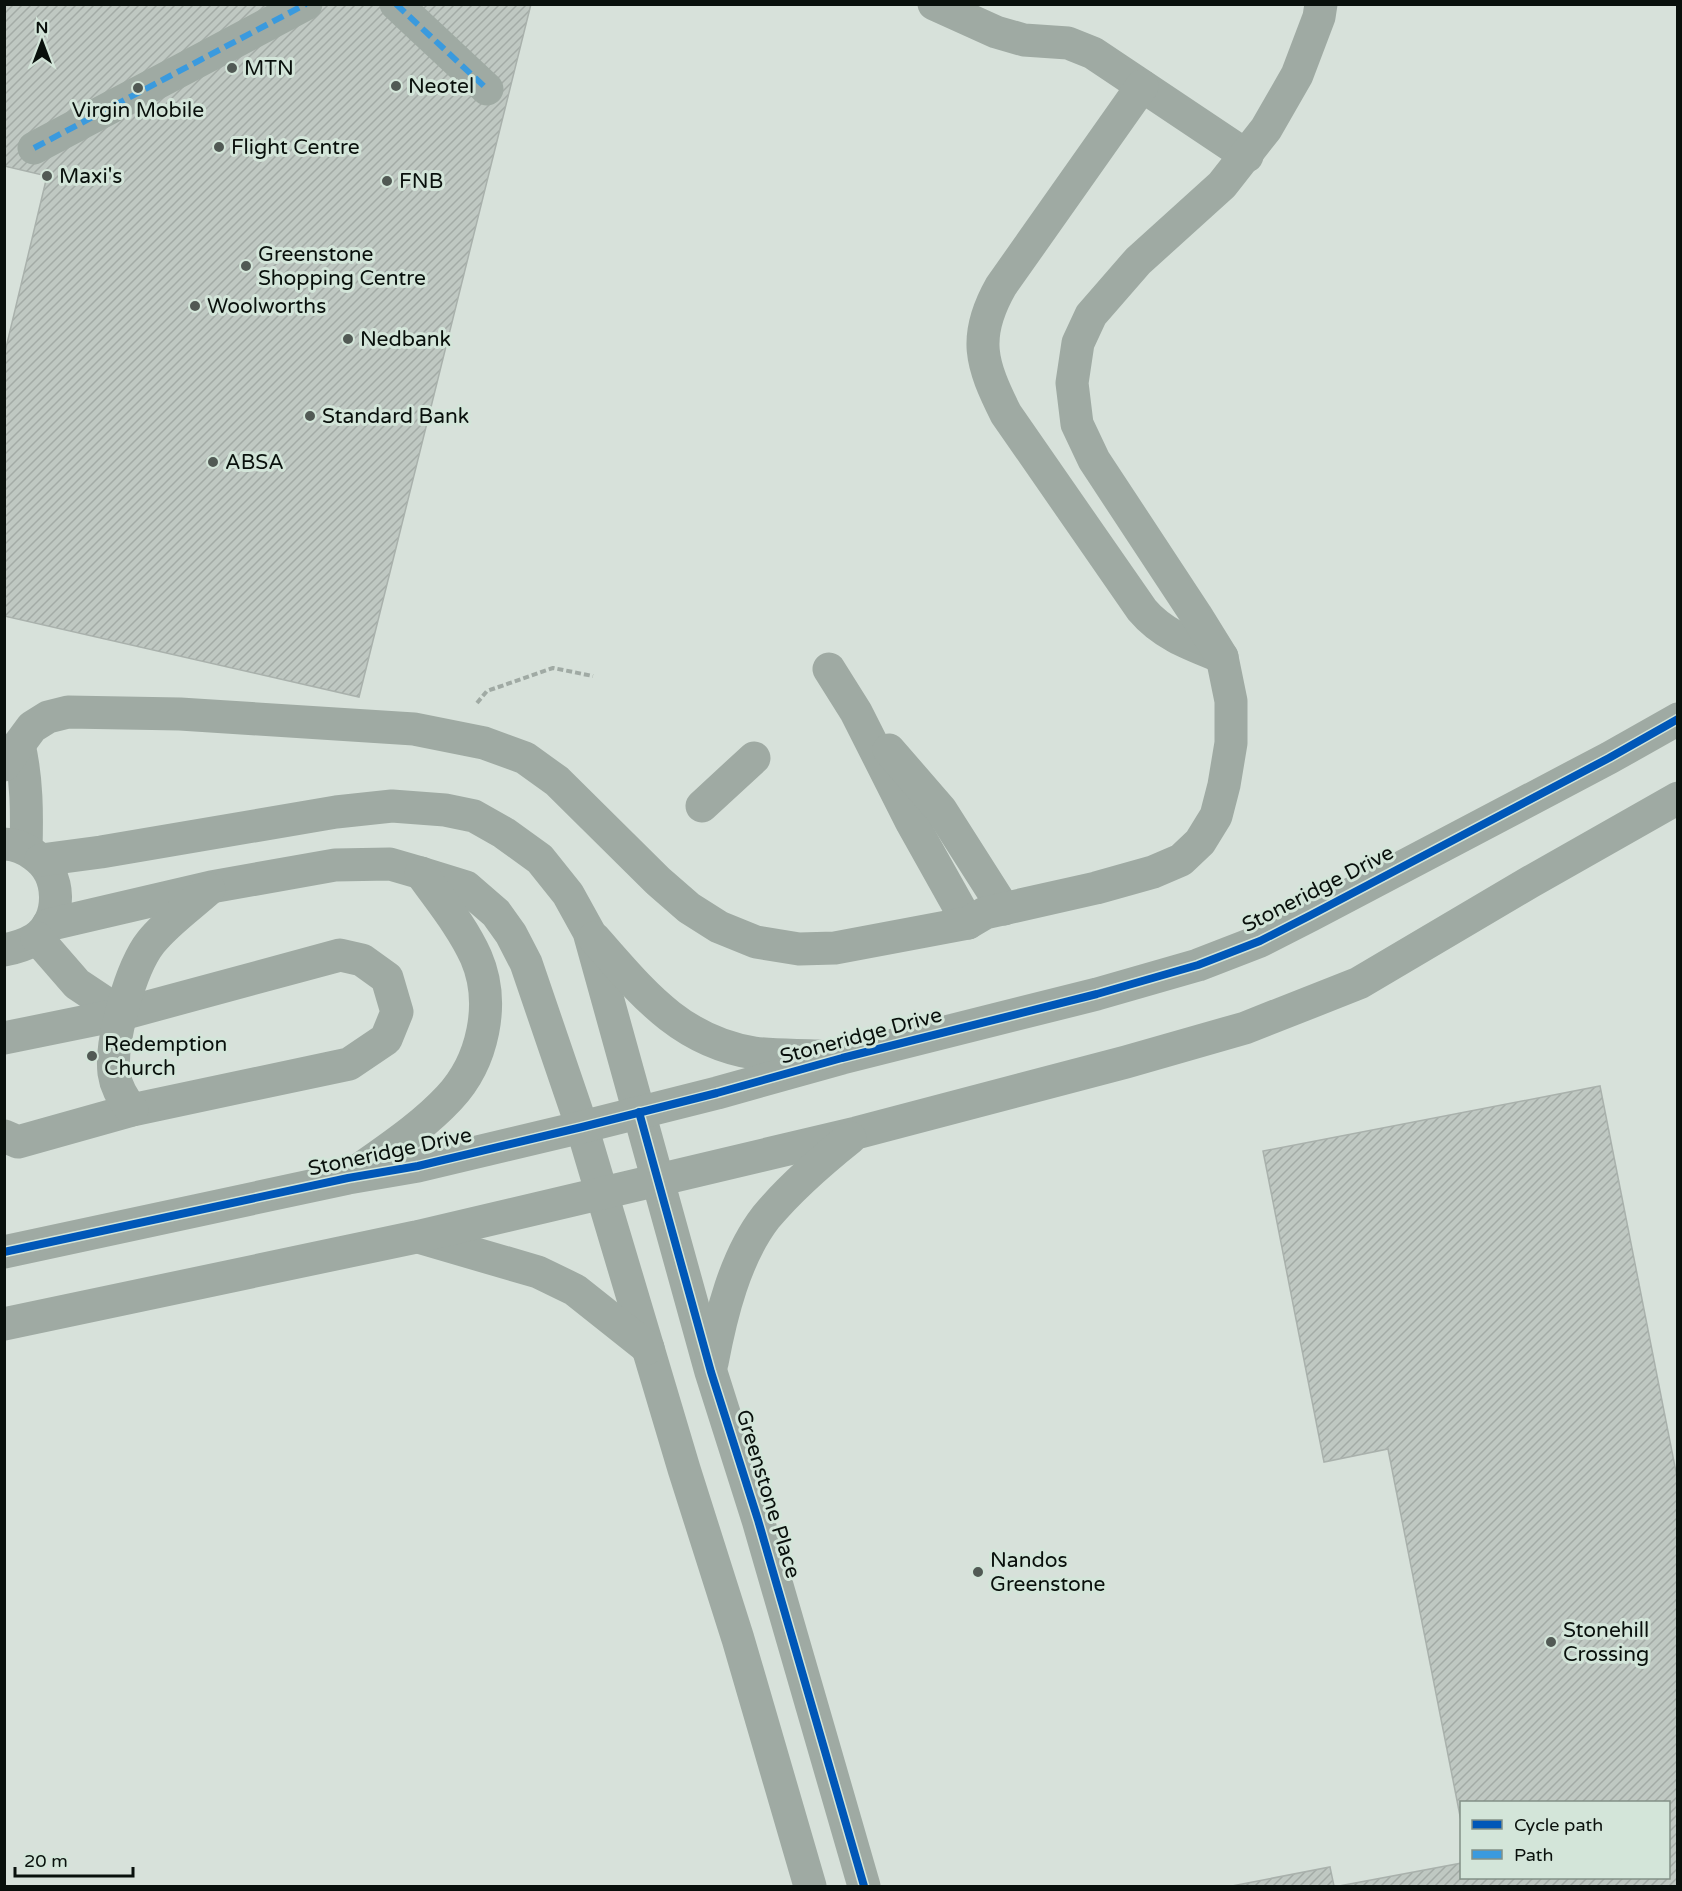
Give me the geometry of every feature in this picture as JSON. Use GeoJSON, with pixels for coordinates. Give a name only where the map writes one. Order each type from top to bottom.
{"type":"FeatureCollection","features":[{"type":"Feature","properties":{"kind":"street"},"geometry":{"type":"LineString","coordinates":[[34,148],[306,4]]}},
{"type":"Feature","properties":{"kind":"street"},"geometry":{"type":"LineString","coordinates":[[396,4],[487,90]]}},
{"type":"Feature","properties":{"kind":"street"},"geometry":{"type":"LineString","coordinates":[[934,4],[996,32],[1024,40],[1068,43],[1081,47],[1247,156]]}},
{"type":"Feature","properties":{"kind":"street"},"geometry":{"type":"LineString","coordinates":[[24,851],[27,812],[24,768],[12,755],[32,727],[48,717],[68,712],[180,714],[414,729],[484,743],[525,758],[557,781],[689,908],[719,927],[756,942],[799,949],[835,948],[968,923],[985,913],[1153,872],[1181,860],[1200,843],[1216,816],[1231,743],[1231,701],[1222,657],[1094,460],[1077,424],[1072,383],[1078,343],[1091,315],[1138,261],[1222,185],[1247,156],[1266,129],[1297,75],[1319,17],[1321,4]]}},
{"type":"Feature","properties":{"kind":"street"},"geometry":{"type":"LineString","coordinates":[[1142,86],[1001,286],[988,308],[982,347],[991,383],[1006,414],[1142,610],[1153,623],[1166,632],[1222,657]]}},
{"type":"Feature","properties":{"kind":"street"},"geometry":{"type":"LineString","coordinates":[[830,669],[856,712],[912,824],[968,923]]}},
{"type":"Feature","properties":{"kind":"street"},"geometry":{"type":"LineString","coordinates":[[856,712],[941,810],[1004,909]]}},
{"type":"Feature","properties":{"kind":"street","name":"Stoneridge Drive"},"geometry":{"type":"LineString","coordinates":[[4,1252],[348,1178],[418,1166],[582,1127],[1097,994],[1198,965],[1260,941],[1579,774],[1677,719]]}},
{"type":"Feature","properties":{"kind":"street"},"geometry":{"type":"LineString","coordinates":[[702,806],[754,758]]}},
{"type":"Feature","properties":{"kind":"street"},"geometry":{"type":"LineString","coordinates":[[4,1324],[416,1237],[856,1133],[1126,1062],[1245,1028],[1359,983],[1677,798]]}},
{"type":"Feature","properties":{"kind":"street"},"geometry":{"type":"LineString","coordinates":[[24,851],[100,852],[336,812],[392,806],[445,810],[474,816],[504,833],[540,859],[568,894],[589,932],[640,990],[662,1011],[690,1030],[718,1043],[754,1053],[843,1058]]}},
{"type":"Feature","properties":{"kind":"street"},"geometry":{"type":"LineString","coordinates":[[24,851],[51,875],[56,892],[54,909],[42,931]]}},
{"type":"Feature","properties":{"kind":"street"},"geometry":{"type":"LineString","coordinates":[[4,950],[22,946],[42,931],[211,887],[335,866],[390,864],[421,873],[466,887],[496,913],[511,934],[526,963],[582,1127],[738,1640],[810,1887]]}},
{"type":"Feature","properties":{"kind":"street"},"geometry":{"type":"LineString","coordinates":[[348,1178],[423,1122],[450,1097],[468,1070],[480,1045],[485,1017],[484,986],[476,958],[456,921],[421,873]]}},
{"type":"Feature","properties":{"kind":"street"},"geometry":{"type":"LineString","coordinates":[[132,1110],[119,1093],[114,1074],[114,1043],[137,965],[151,942],[211,887]]}},
{"type":"Feature","properties":{"kind":"street"},"geometry":{"type":"LineString","coordinates":[[42,931],[77,984],[122,1014]]}},
{"type":"Feature","properties":{"kind":"street","name":"Greenstone Place"},"geometry":{"type":"LineString","coordinates":[[589,932],[711,1372],[758,1520],[864,1887]]}},
{"type":"Feature","properties":{"kind":"street"},"geometry":{"type":"LineString","coordinates":[[4,1038],[122,1014],[340,955],[362,960],[387,978],[397,1012],[386,1039],[349,1064],[132,1110],[18,1142],[4,1136]]}},
{"type":"Feature","properties":{"kind":"street"},"geometry":{"type":"LineString","coordinates":[[711,1372],[719,1326],[729,1291],[765,1219],[811,1170],[856,1133]]}},
{"type":"Feature","properties":{"kind":"street"},"geometry":{"type":"LineString","coordinates":[[416,1237],[538,1272],[575,1290],[648,1348]]}},
{"type":"Feature","properties":{"kind":"path"},"geometry":{"type":"LineString","coordinates":[[487,692],[553,668],[593,676]]}},
{"type":"Feature","properties":{"kind":"building","name":"Greenstone Shopping Centre"},"geometry":{"type":"Polygon","coordinates":[[[4,4],[531,4],[359,697],[4,616],[4,356],[47,176],[4,166],[4,4]]]}},
{"type":"Feature","properties":{"kind":"building","name":"Stonehill Crossing"},"geometry":{"type":"Polygon","coordinates":[[[1600,1086],[1678,1482],[1678,1886],[1339,1886],[1460,1863],[1460,1879],[1670,1879],[1670,1801],[1460,1801],[1460,1816],[1388,1449],[1324,1462],[1263,1151],[1600,1086]]]}},
{"type":"Feature","properties":{"kind":"building"},"geometry":{"type":"Polygon","coordinates":[[[1330,1867],[1334,1886],[1232,1886],[1330,1867]]]}},
{"type":"Feature","properties":{"kind":"marked path"},"geometry":{"type":"LineString","coordinates":[[34,148],[306,4]]}},
{"type":"Feature","properties":{"kind":"marked path"},"geometry":{"type":"LineString","coordinates":[[396,4],[487,89]]}},
{"type":"Feature","properties":{"kind":"cycle path"},"geometry":{"type":"LineString","coordinates":[[4,1252],[348,1178],[418,1166],[582,1127],[1097,994],[1198,965],[1260,941],[1311,915],[1609,758],[1678,719]]}},
{"type":"Feature","properties":{"kind":"cycle path"},"geometry":{"type":"LineString","coordinates":[[639,1112],[711,1372],[758,1520],[864,1886]]}},
{"type":"Feature","properties":{"kind":"place","name":"MTN"},"geometry":{"type":"Point","coordinates":[232,68]}},
{"type":"Feature","properties":{"kind":"place","name":"Neotel"},"geometry":{"type":"Point","coordinates":[396,86]}},
{"type":"Feature","properties":{"kind":"place","name":"Virgin Mobile"},"geometry":{"type":"Point","coordinates":[138,88]}},
{"type":"Feature","properties":{"kind":"place","name":"Flight Centre"},"geometry":{"type":"Point","coordinates":[219,147]}},
{"type":"Feature","properties":{"kind":"place","name":"Maxi's"},"geometry":{"type":"Point","coordinates":[47,176]}},
{"type":"Feature","properties":{"kind":"place","name":"FNB"},"geometry":{"type":"Point","coordinates":[387,181]}},
{"type":"Feature","properties":{"kind":"place","name":"Greenstone Shopping Centre"},"geometry":{"type":"Point","coordinates":[246,266]}},
{"type":"Feature","properties":{"kind":"place","name":"Woolworths"},"geometry":{"type":"Point","coordinates":[195,306]}},
{"type":"Feature","properties":{"kind":"place","name":"Nedbank"},"geometry":{"type":"Point","coordinates":[348,339]}},
{"type":"Feature","properties":{"kind":"place","name":"Standard Bank"},"geometry":{"type":"Point","coordinates":[310,416]}},
{"type":"Feature","properties":{"kind":"place","name":"ABSA"},"geometry":{"type":"Point","coordinates":[213,462]}},
{"type":"Feature","properties":{"kind":"place","name":"Redemption Church"},"geometry":{"type":"Point","coordinates":[92,1056]}},
{"type":"Feature","properties":{"kind":"place","name":"Nandos Greenstone"},"geometry":{"type":"Point","coordinates":[978,1572]}},
{"type":"Feature","properties":{"kind":"place","name":"Stonehill Crossing"},"geometry":{"type":"Point","coordinates":[1551,1642]}}]}
